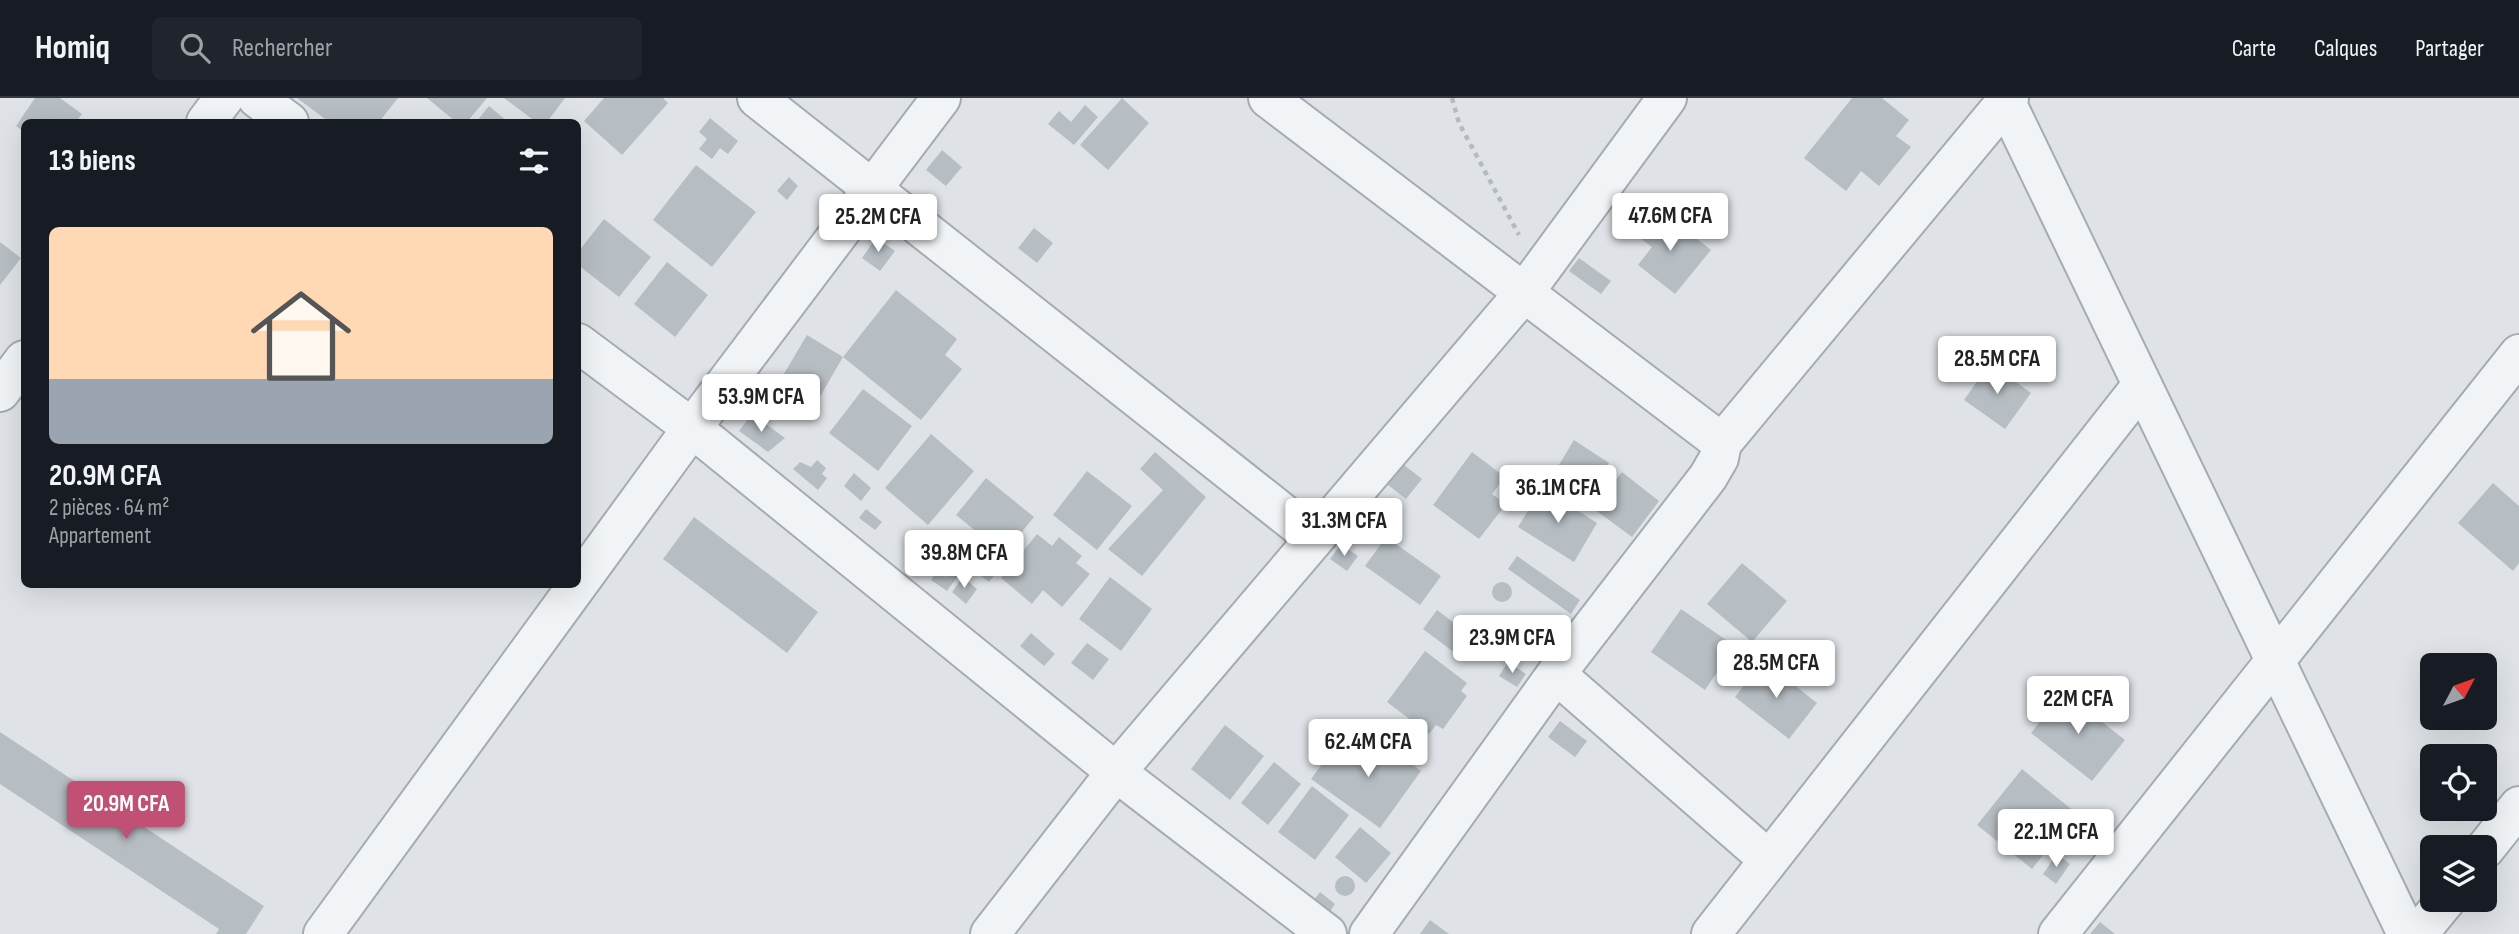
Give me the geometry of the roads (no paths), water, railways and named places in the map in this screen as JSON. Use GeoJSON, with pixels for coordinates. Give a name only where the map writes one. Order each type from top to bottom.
{"type":"FeatureCollection","features":[{"type":"Feature","properties":{"kind":"street"},"geometry":{"type":"LineString","coordinates":[[208,119],[224,98]]}},
{"type":"Feature","properties":{"kind":"street"},"geometry":{"type":"LineString","coordinates":[[257,98],[285,119]]}},
{"type":"Feature","properties":{"kind":"street"},"geometry":{"type":"LineString","coordinates":[[757,98],[1313,537]]}},
{"type":"Feature","properties":{"kind":"street"},"geometry":{"type":"LineString","coordinates":[[581,580],[692,428],[941,98]]}},
{"type":"Feature","properties":{"kind":"street"},"geometry":{"type":"LineString","coordinates":[[1268,98],[1531,283],[1722,443]]}},
{"type":"Feature","properties":{"kind":"street"},"geometry":{"type":"LineString","coordinates":[[990,934],[1116,772],[1531,283],[1667,98]]}},
{"type":"Feature","properties":{"kind":"street"},"geometry":{"type":"LineString","coordinates":[[1369,934],[1556,674],[1708,477],[1719,458],[1722,443],[2006,99],[2407,934]]}},
{"type":"Feature","properties":{"kind":"street"},"geometry":{"type":"LineString","coordinates":[[581,345],[692,428],[1116,772],[1327,934]]}},
{"type":"Feature","properties":{"kind":"street"},"geometry":{"type":"LineString","coordinates":[[2058,934],[2519,354]]}},
{"type":"Feature","properties":{"kind":"street"},"geometry":{"type":"LineString","coordinates":[[0,392],[21,364]]}},
{"type":"Feature","properties":{"kind":"street"},"geometry":{"type":"LineString","coordinates":[[1711,934],[2142,385]]}},
{"type":"Feature","properties":{"kind":"street"},"geometry":{"type":"LineString","coordinates":[[323,934],[575,588]]}},
{"type":"Feature","properties":{"kind":"street"},"geometry":{"type":"LineString","coordinates":[[1556,674],[1769,860]]}},
{"type":"Feature","properties":{"kind":"street"},"geometry":{"type":"LineString","coordinates":[[2496,835],[2519,806]]}},
{"type":"Feature","properties":{"kind":"street"},"geometry":{"type":"LineString","coordinates":[[2418,934],[2436,912]]}}]}
